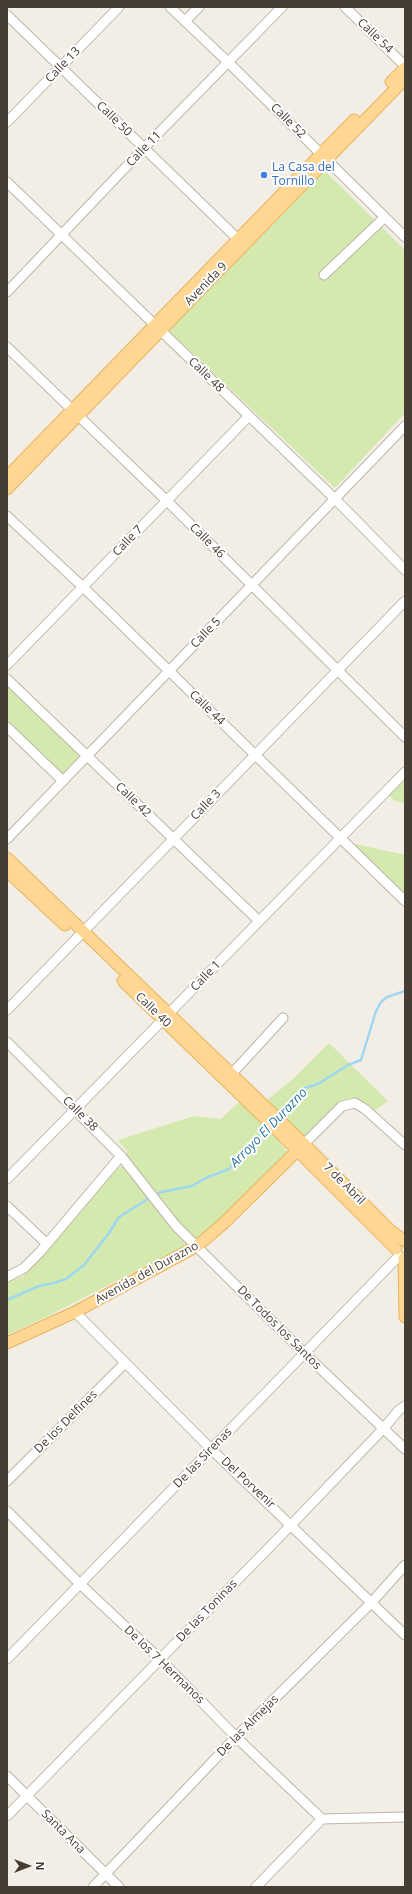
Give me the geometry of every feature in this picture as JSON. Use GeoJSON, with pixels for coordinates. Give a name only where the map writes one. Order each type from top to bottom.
{"type":"FeatureCollection","features":[{"type":"Feature","properties":{"kind":"main road","name":"Avenida 9"},"geometry":{"type":"LineString","coordinates":[[324,157],[405,67]]}},
{"type":"Feature","properties":{"kind":"main road","name":"Avenida 9"},"geometry":{"type":"LineString","coordinates":[[7,489],[76,413],[241,242],[324,157],[405,79]]}},
{"type":"Feature","properties":{"kind":"main road","name":"Avenida 9"},"geometry":{"type":"LineString","coordinates":[[7,477],[76,413]]}},
{"type":"Feature","properties":{"kind":"main road","name":"Calle 40"},"geometry":{"type":"LineString","coordinates":[[7,858],[80,934],[282,1128]]}},
{"type":"Feature","properties":{"kind":"main road","name":"Calle 40"},"geometry":{"type":"LineString","coordinates":[[7,870],[80,934]]}},
{"type":"Feature","properties":{"kind":"main road","name":"7 de Abril"},"geometry":{"type":"LineString","coordinates":[[282,1128],[391,1231],[405,1242]]}},
{"type":"Feature","properties":{"kind":"main road","name":"7 de Abril"},"geometry":{"type":"LineString","coordinates":[[301,1147],[401,1255]]}},
{"type":"Feature","properties":{"kind":"main road","name":"Avenida del Durazno"},"geometry":{"type":"LineString","coordinates":[[7,1343],[75,1312],[197,1246],[223,1224],[301,1147]]}},
{"type":"Feature","properties":{"kind":"main road","name":"7 de Abril"},"geometry":{"type":"LineString","coordinates":[[401,1255],[400,1243],[405,1242]]}},
{"type":"Feature","properties":{"kind":"main road"},"geometry":{"type":"LineString","coordinates":[[401,1255],[405,1317]]}},
{"type":"Feature","properties":{"kind":"street","name":"Calle 13"},"geometry":{"type":"LineString","coordinates":[[7,122],[119,7]]}},
{"type":"Feature","properties":{"kind":"street","name":"Calle 52"},"geometry":{"type":"LineString","coordinates":[[170,7],[229,62],[405,237]]}},
{"type":"Feature","properties":{"kind":"street"},"geometry":{"type":"LineString","coordinates":[[185,21],[199,7]]}},
{"type":"Feature","properties":{"kind":"street","name":"Calle 11"},"geometry":{"type":"LineString","coordinates":[[7,292],[144,148],[282,7]]}},
{"type":"Feature","properties":{"kind":"street","name":"Calle 54"},"geometry":{"type":"LineString","coordinates":[[344,7],[405,67]]}},
{"type":"Feature","properties":{"kind":"street","name":"Calle 50"},"geometry":{"type":"LineString","coordinates":[[7,15],[241,242]]}},
{"type":"Feature","properties":{"kind":"street","name":"Calle 48"},"geometry":{"type":"LineString","coordinates":[[7,182],[404,567]]}},
{"type":"Feature","properties":{"kind":"street"},"geometry":{"type":"LineString","coordinates":[[324,275],[385,217]]}},
{"type":"Feature","properties":{"kind":"street","name":"Calle 46"},"geometry":{"type":"LineString","coordinates":[[7,347],[167,501],[405,738]]}},
{"type":"Feature","properties":{"kind":"street","name":"Calle 7"},"geometry":{"type":"LineString","coordinates":[[7,665],[249,416]]}},
{"type":"Feature","properties":{"kind":"street","name":"Calle 5"},"geometry":{"type":"LineString","coordinates":[[7,839],[405,426]]}},
{"type":"Feature","properties":{"kind":"street","name":"Calle 44"},"geometry":{"type":"LineString","coordinates":[[7,516],[83,587],[405,901]]}},
{"type":"Feature","properties":{"kind":"street","name":"Calle 3"},"geometry":{"type":"LineString","coordinates":[[7,1010],[405,601]]}},
{"type":"Feature","properties":{"kind":"street","name":"Calle 42"},"geometry":{"type":"LineString","coordinates":[[7,679],[88,755],[259,921]]}},
{"type":"Feature","properties":{"kind":"street"},"geometry":{"type":"LineString","coordinates":[[7,727],[62,781]]}},
{"type":"Feature","properties":{"kind":"street","name":"Calle 1"},"geometry":{"type":"LineString","coordinates":[[7,1179],[405,772]]}},
{"type":"Feature","properties":{"kind":"street"},"geometry":{"type":"LineString","coordinates":[[228,1077],[284,1018]]}},
{"type":"Feature","properties":{"kind":"street","name":"Calle 38"},"geometry":{"type":"LineString","coordinates":[[7,1042],[121,1156],[158,1203]]}},
{"type":"Feature","properties":{"kind":"street"},"geometry":{"type":"LineString","coordinates":[[301,1147],[342,1106],[355,1103],[365,1109],[405,1146]]}},
{"type":"Feature","properties":{"kind":"street"},"geometry":{"type":"LineString","coordinates":[[7,1277],[24,1268],[121,1156]]}},
{"type":"Feature","properties":{"kind":"street","name":"De Todos los Santos"},"geometry":{"type":"LineString","coordinates":[[158,1203],[176,1226],[304,1353],[405,1449]]}},
{"type":"Feature","properties":{"kind":"street"},"geometry":{"type":"LineString","coordinates":[[7,1206],[46,1243]]}},
{"type":"Feature","properties":{"kind":"street","name":"De las Sirenas"},"geometry":{"type":"LineString","coordinates":[[7,1659],[401,1255]]}},
{"type":"Feature","properties":{"kind":"street","name":"Del Porvenir"},"geometry":{"type":"LineString","coordinates":[[75,1312],[211,1449],[292,1524],[405,1635]]}},
{"type":"Feature","properties":{"kind":"street","name":"De los Delfines"},"geometry":{"type":"LineString","coordinates":[[7,1481],[125,1363]]}},
{"type":"Feature","properties":{"kind":"street","name":"De las Toninas"},"geometry":{"type":"LineString","coordinates":[[7,1816],[292,1524],[399,1410],[405,1406]]}},
{"type":"Feature","properties":{"kind":"street","name":"De los 7 Hermanos"},"geometry":{"type":"LineString","coordinates":[[7,1511],[80,1584],[160,1659],[236,1737],[322,1819]]}},
{"type":"Feature","properties":{"kind":"street","name":"De las Almejas"},"geometry":{"type":"LineString","coordinates":[[93,1887],[236,1737],[372,1602],[405,1565]]}},
{"type":"Feature","properties":{"kind":"street","name":"Santa Ana"},"geometry":{"type":"LineString","coordinates":[[7,1776],[119,1887]]}},
{"type":"Feature","properties":{"kind":"street"},"geometry":{"type":"LineString","coordinates":[[256,1887],[322,1819],[405,1817]]}},
{"type":"Feature","properties":{"kind":"green space"},"geometry":{"type":"Polygon","coordinates":[[[325,171],[405,250],[405,413],[335,488],[169,331],[325,171]]]}},
{"type":"Feature","properties":{"kind":"green space"},"geometry":{"type":"Polygon","coordinates":[[[7,684],[81,755],[61,775],[7,724],[7,684]]]}},
{"type":"Feature","properties":{"kind":"green space"},"geometry":{"type":"Polygon","coordinates":[[[405,779],[405,804],[393,800],[389,795],[405,779]]]}},
{"type":"Feature","properties":{"kind":"green space"},"geometry":{"type":"Polygon","coordinates":[[[351,843],[405,855],[405,896],[351,843]]]}},
{"type":"Feature","properties":{"kind":"green space"},"geometry":{"type":"Polygon","coordinates":[[[329,1043],[388,1101],[374,1111],[367,1104],[349,1098],[340,1102],[305,1136],[284,1120],[266,1101],[293,1079],[329,1043]]]}},
{"type":"Feature","properties":{"kind":"green space"},"geometry":{"type":"Polygon","coordinates":[[[240,1101],[272,1132],[288,1153],[200,1238],[42,1319],[7,1335],[7,1282],[23,1276],[116,1168],[126,1168],[127,1151],[118,1140],[194,1116],[221,1119],[240,1101]]]}},
{"type":"Feature","properties":{"kind":"waterway","name":"Arroyo El Durazno"},"geometry":{"type":"LineString","coordinates":[[280,1117],[291,1105],[299,1100],[305,1088],[318,1084],[348,1065],[361,1060],[376,1011],[381,1002],[387,997],[405,991]]}},
{"type":"Feature","properties":{"kind":"waterway","name":"Arroyo El Durazno"},"geometry":{"type":"LineString","coordinates":[[155,1195],[161,1192],[192,1186],[206,1178],[229,1169],[253,1141],[269,1128]]}},
{"type":"Feature","properties":{"kind":"waterway","name":"Arroyo El Durazno"},"geometry":{"type":"LineString","coordinates":[[7,1300],[39,1286],[66,1279],[84,1265],[109,1233],[119,1217],[151,1197]]}},
{"type":"Feature","properties":{"kind":"place","name":"La Casa del Tornillo"},"geometry":{"type":"Point","coordinates":[264,175]}}]}
